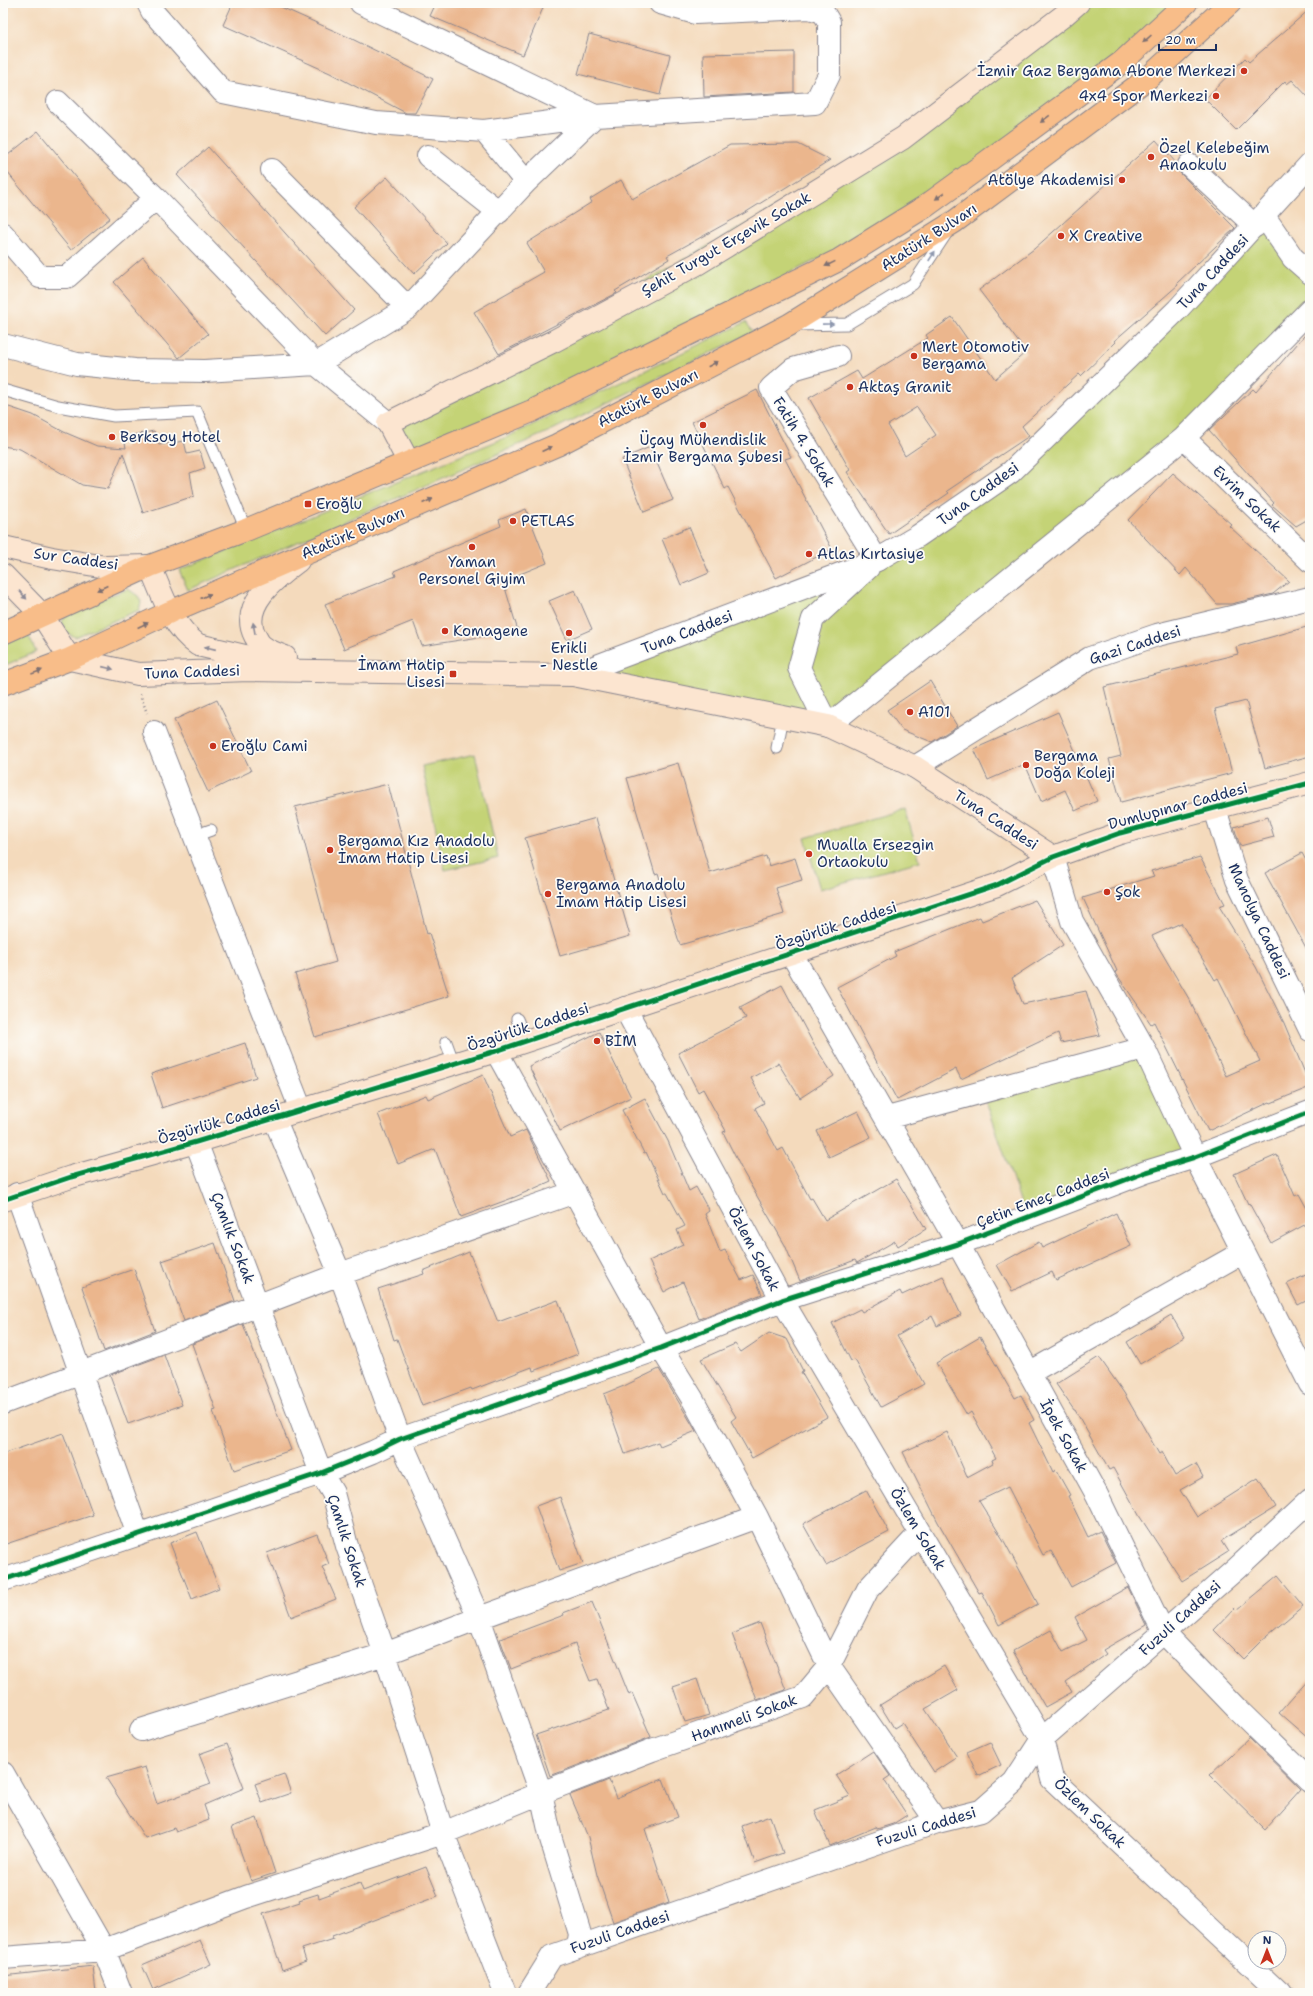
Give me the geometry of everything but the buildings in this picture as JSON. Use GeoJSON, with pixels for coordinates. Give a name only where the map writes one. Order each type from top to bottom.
{"type":"FeatureCollection","features":[{"type":"Feature","properties":{"kind":"main road","name":"Şehit Turgut Erçevik Sokak"},"geometry":{"type":"LineString","coordinates":[[388,423],[554,341],[704,260],[903,138],[1078,3]]}},
{"type":"Feature","properties":{"kind":"main road","name":"Atatürk Bulvarı"},"geometry":{"type":"LineString","coordinates":[[3,633],[150,566],[246,530],[408,461],[532,411],[839,260],[926,206],[994,157],[1122,62],[1186,3]]}},
{"type":"Feature","properties":{"kind":"main road","name":"Atatürk Bulvarı"},"geometry":{"type":"LineString","coordinates":[[3,684],[70,659],[170,612],[312,550],[383,521],[557,444],[789,325],[954,222],[1148,78],[1230,3]]}},
{"type":"Feature","properties":{"kind":"main road"},"geometry":{"type":"LineString","coordinates":[[388,423],[408,461]]}},
{"type":"Feature","properties":{"kind":"main road","name":"Sur Caddesi"},"geometry":{"type":"LineString","coordinates":[[3,547],[52,558],[106,566],[150,566]]}},
{"type":"Feature","properties":{"kind":"main road"},"geometry":{"type":"LineString","coordinates":[[312,550],[272,581],[257,601],[252,618],[253,631],[261,646],[316,673]]}},
{"type":"Feature","properties":{"kind":"main road","name":"Tuna Caddesi"},"geometry":{"type":"LineString","coordinates":[[150,566],[170,612],[184,632],[198,645],[316,673]]}},
{"type":"Feature","properties":{"kind":"main road"},"geometry":{"type":"LineString","coordinates":[[3,575],[42,615],[70,659]]}},
{"type":"Feature","properties":{"kind":"main road","name":"Tuna Caddesi"},"geometry":{"type":"LineString","coordinates":[[70,659],[138,674],[249,670],[316,673],[574,674],[828,726],[915,767],[1054,857]]}},
{"type":"Feature","properties":{"kind":"main road","name":"Dumlupınar Caddesi"},"geometry":{"type":"LineString","coordinates":[[1054,857],[1120,833],[1310,783]]}},
{"type":"Feature","properties":{"kind":"main road","name":"Özgürlük Caddesi"},"geometry":{"type":"LineString","coordinates":[[10,1197],[71,1177],[196,1142],[496,1051],[997,885],[1054,857]]}},
{"type":"Feature","properties":{"kind":"street"},"geometry":{"type":"LineString","coordinates":[[148,3],[152,11],[223,92],[376,123],[484,131],[596,116],[815,103],[829,75],[829,22],[823,12],[809,8],[695,13],[660,3]]}},
{"type":"Feature","properties":{"kind":"street"},"geometry":{"type":"LineString","coordinates":[[361,3],[596,116]]}},
{"type":"Feature","properties":{"kind":"street"},"geometry":{"type":"LineString","coordinates":[[58,102],[156,198],[316,364],[388,423]]}},
{"type":"Feature","properties":{"kind":"street"},"geometry":{"type":"LineString","coordinates":[[3,345],[77,364],[135,370],[205,371],[316,364],[408,308],[526,182],[596,116]]}},
{"type":"Feature","properties":{"kind":"street"},"geometry":{"type":"LineString","coordinates":[[484,131],[526,182]]}},
{"type":"Feature","properties":{"kind":"street"},"geometry":{"type":"LineString","coordinates":[[428,156],[499,212]]}},
{"type":"Feature","properties":{"kind":"street","name":"Tuna Caddesi"},"geometry":{"type":"LineString","coordinates":[[574,674],[877,560],[918,536],[1011,472],[1178,310],[1310,164]]}},
{"type":"Feature","properties":{"kind":"street"},"geometry":{"type":"LineString","coordinates":[[1189,165],[1259,221],[1310,274]]}},
{"type":"Feature","properties":{"kind":"street"},"geometry":{"type":"LineString","coordinates":[[272,170],[408,308]]}},
{"type":"Feature","properties":{"kind":"street"},"geometry":{"type":"LineString","coordinates":[[3,234],[40,277],[67,277],[156,198]]}},
{"type":"Feature","properties":{"kind":"street"},"geometry":{"type":"LineString","coordinates":[[877,560],[813,619],[800,668],[828,726],[1184,438],[1310,310]]}},
{"type":"Feature","properties":{"kind":"street","name":"Fatih 4. Sokak"},"geometry":{"type":"LineString","coordinates":[[838,356],[793,369],[771,388],[877,560]]}},
{"type":"Feature","properties":{"kind":"street","name":"Evrim Sokak"},"geometry":{"type":"LineString","coordinates":[[1184,438],[1310,561]]}},
{"type":"Feature","properties":{"kind":"street","name":"Gazi Caddesi"},"geometry":{"type":"LineString","coordinates":[[915,767],[1090,658],[1157,636],[1310,598]]}},
{"type":"Feature","properties":{"kind":"street"},"geometry":{"type":"LineString","coordinates":[[154,732],[202,833],[301,1110]]}},
{"type":"Feature","properties":{"kind":"street","name":"Manolya Caddesi"},"geometry":{"type":"LineString","coordinates":[[1215,809],[1237,880],[1310,1030]]}},
{"type":"Feature","properties":{"kind":"street"},"geometry":{"type":"LineString","coordinates":[[1054,857],[1072,921],[1144,1048],[1195,1157],[1310,1384]]}},
{"type":"Feature","properties":{"kind":"street","name":"İpek Sokak"},"geometry":{"type":"LineString","coordinates":[[791,953],[887,1118],[1097,1495],[1164,1633],[1238,1710],[1310,1780]]}},
{"type":"Feature","properties":{"kind":"street","name":"Özlem Sokak"},"geometry":{"type":"LineString","coordinates":[[625,1008],[782,1300],[1042,1739],[1052,1779],[1280,1993]]}},
{"type":"Feature","properties":{"kind":"street"},"geometry":{"type":"LineString","coordinates":[[887,1118],[1144,1048]]}},
{"type":"Feature","properties":{"kind":"street"},"geometry":{"type":"LineString","coordinates":[[496,1051],[661,1348],[692,1398],[757,1516],[829,1666],[937,1822]]}},
{"type":"Feature","properties":{"kind":"street","name":"Çetin Emeç Caddesi"},"geometry":{"type":"LineString","coordinates":[[3,1580],[321,1473],[373,1452],[400,1439],[661,1348],[782,1300],[958,1244],[1146,1172],[1195,1157],[1310,1112]]}},
{"type":"Feature","properties":{"kind":"street"},"geometry":{"type":"LineString","coordinates":[[274,1118],[340,1274],[400,1439],[479,1618],[540,1793],[551,1839],[580,1934],[578,1946]]}},
{"type":"Feature","properties":{"kind":"street","name":"Çamlık Sokak"},"geometry":{"type":"LineString","coordinates":[[196,1142],[321,1473],[333,1493],[347,1546],[385,1654],[444,1833],[506,1993]]}},
{"type":"Feature","properties":{"kind":"street"},"geometry":{"type":"LineString","coordinates":[[3,1403],[340,1274],[575,1192]]}},
{"type":"Feature","properties":{"kind":"street"},"geometry":{"type":"LineString","coordinates":[[10,1197],[81,1374],[138,1535]]}},
{"type":"Feature","properties":{"kind":"street"},"geometry":{"type":"LineString","coordinates":[[1030,1373],[1243,1252]]}},
{"type":"Feature","properties":{"kind":"street","name":"Fuzuli Caddesi"},"geometry":{"type":"LineString","coordinates":[[529,1993],[552,1956],[937,1822],[981,1811],[1014,1782],[1042,1739],[1164,1633],[1310,1500]]}},
{"type":"Feature","properties":{"kind":"street"},"geometry":{"type":"LineString","coordinates":[[141,1730],[385,1654],[757,1516]]}},
{"type":"Feature","properties":{"kind":"street","name":"Hanımeli Sokak"},"geometry":{"type":"LineString","coordinates":[[3,1958],[104,1950],[246,1897],[444,1833],[540,1793],[652,1750],[803,1697],[829,1666],[868,1589],[920,1533]]}},
{"type":"Feature","properties":{"kind":"street"},"geometry":{"type":"LineString","coordinates":[[3,1772],[104,1950],[121,1993]]}},
{"type":"Feature","properties":{"kind":"lane"},"geometry":{"type":"LineString","coordinates":[[789,325],[847,324],[913,284],[954,222]]}},
{"type":"Feature","properties":{"kind":"lane"},"geometry":{"type":"LineString","coordinates":[[3,390],[58,406],[114,416],[197,412],[246,530]]}},
{"type":"Feature","properties":{"kind":"lane"},"geometry":{"type":"LineString","coordinates":[[778,748],[783,717]]}},
{"type":"Feature","properties":{"kind":"lane"},"geometry":{"type":"LineString","coordinates":[[517,1019],[526,1041]]}},
{"type":"Feature","properties":{"kind":"lane"},"geometry":{"type":"LineString","coordinates":[[446,1042],[454,1064]]}},
{"type":"Feature","properties":{"kind":"path"},"geometry":{"type":"LineString","coordinates":[[138,688],[154,732]]}},
{"type":"Feature","properties":{"kind":"green space"},"geometry":{"type":"Polygon","coordinates":[[[1078,3],[1186,3],[926,206],[408,461],[388,423],[903,138],[1078,3]]]}},
{"type":"Feature","properties":{"kind":"green space"},"geometry":{"type":"Polygon","coordinates":[[[1264,216],[1310,273],[1310,310],[1184,438],[828,726],[573,675],[877,560],[1011,472],[1264,216]]]}},
{"type":"Feature","properties":{"kind":"green space"},"geometry":{"type":"Polygon","coordinates":[[[746,322],[753,332],[550,431],[188,590],[179,570],[507,437],[746,322]]]}},
{"type":"Feature","properties":{"kind":"green space"},"geometry":{"type":"Polygon","coordinates":[[[128,589],[138,596],[141,602],[139,610],[75,637],[67,633],[62,622],[67,612],[128,589]]]}},
{"type":"Feature","properties":{"kind":"green space"},"geometry":{"type":"Polygon","coordinates":[[[27,632],[36,652],[3,666],[3,643],[27,632]]]}},
{"type":"Feature","properties":{"kind":"green space"},"geometry":{"type":"Polygon","coordinates":[[[475,754],[498,858],[445,870],[422,766],[475,754]]]}},
{"type":"Feature","properties":{"kind":"green space"},"geometry":{"type":"Polygon","coordinates":[[[905,809],[920,861],[820,889],[805,838],[905,809]]]}},
{"type":"Feature","properties":{"kind":"green space"},"geometry":{"type":"Polygon","coordinates":[[[1144,1048],[1195,1157],[1026,1218],[983,1092],[1144,1048]]]}},
{"type":"Feature","properties":{"kind":"cycle path"},"geometry":{"type":"LineString","coordinates":[[3,1200],[71,1177],[196,1142],[496,1051],[997,885],[1053,857],[1120,833],[1310,783]]}},
{"type":"Feature","properties":{"kind":"cycle path"},"geometry":{"type":"LineString","coordinates":[[3,1580],[321,1473],[373,1452],[400,1439],[661,1348],[782,1300],[958,1244],[1146,1172],[1195,1157],[1310,1112]]}},
{"type":"Feature","properties":{"kind":"place","name":"İzmir Gaz Bergama Abone Merkezi"},"geometry":{"type":"Point","coordinates":[1244,71]}},
{"type":"Feature","properties":{"kind":"place","name":"4x4 Spor Merkezi"},"geometry":{"type":"Point","coordinates":[1216,96]}},
{"type":"Feature","properties":{"kind":"place","name":"Özel Kelebeğim Anaokulu"},"geometry":{"type":"Point","coordinates":[1151,157]}},
{"type":"Feature","properties":{"kind":"place","name":"Atölye Akademisi"},"geometry":{"type":"Point","coordinates":[1122,180]}},
{"type":"Feature","properties":{"kind":"place","name":"X Creative"},"geometry":{"type":"Point","coordinates":[1061,236]}},
{"type":"Feature","properties":{"kind":"place","name":"Mert Otomotiv Bergama"},"geometry":{"type":"Point","coordinates":[914,356]}},
{"type":"Feature","properties":{"kind":"place","name":"Aktaş Granit"},"geometry":{"type":"Point","coordinates":[850,387]}},
{"type":"Feature","properties":{"kind":"place","name":"Üçay Mühendislik İzmir Bergama Şubesi"},"geometry":{"type":"Point","coordinates":[703,425]}},
{"type":"Feature","properties":{"kind":"place","name":"Berksoy Hotel"},"geometry":{"type":"Point","coordinates":[112,437]}},
{"type":"Feature","properties":{"kind":"place","name":"Eroğlu"},"geometry":{"type":"Point","coordinates":[308,504]}},
{"type":"Feature","properties":{"kind":"place","name":"PETLAS"},"geometry":{"type":"Point","coordinates":[513,521]}},
{"type":"Feature","properties":{"kind":"place","name":"Yaman Personel Giyim"},"geometry":{"type":"Point","coordinates":[472,547]}},
{"type":"Feature","properties":{"kind":"place","name":"Atlas Kırtasiye"},"geometry":{"type":"Point","coordinates":[809,554]}},
{"type":"Feature","properties":{"kind":"place","name":"Komagene"},"geometry":{"type":"Point","coordinates":[445,631]}},
{"type":"Feature","properties":{"kind":"place","name":"Erikli - Nestle"},"geometry":{"type":"Point","coordinates":[569,633]}},
{"type":"Feature","properties":{"kind":"place","name":"İmam Hatip Lisesi"},"geometry":{"type":"Point","coordinates":[453,674]}},
{"type":"Feature","properties":{"kind":"place","name":"A101"},"geometry":{"type":"Point","coordinates":[910,712]}},
{"type":"Feature","properties":{"kind":"place","name":"Eroğlu Cami"},"geometry":{"type":"Point","coordinates":[213,746]}},
{"type":"Feature","properties":{"kind":"place","name":"Bergama Doğa Koleji"},"geometry":{"type":"Point","coordinates":[1026,765]}},
{"type":"Feature","properties":{"kind":"place","name":"Bergama Kız Anadolu İmam Hatip Lisesi"},"geometry":{"type":"Point","coordinates":[330,850]}},
{"type":"Feature","properties":{"kind":"place","name":"Mualla Ersezgin Ortaokulu"},"geometry":{"type":"Point","coordinates":[809,854]}},
{"type":"Feature","properties":{"kind":"place","name":"Şok"},"geometry":{"type":"Point","coordinates":[1107,892]}},
{"type":"Feature","properties":{"kind":"place","name":"Bergama Anadolu İmam Hatip Lisesi"},"geometry":{"type":"Point","coordinates":[548,894]}},
{"type":"Feature","properties":{"kind":"place","name":"BİM"},"geometry":{"type":"Point","coordinates":[597,1041]}}]}
